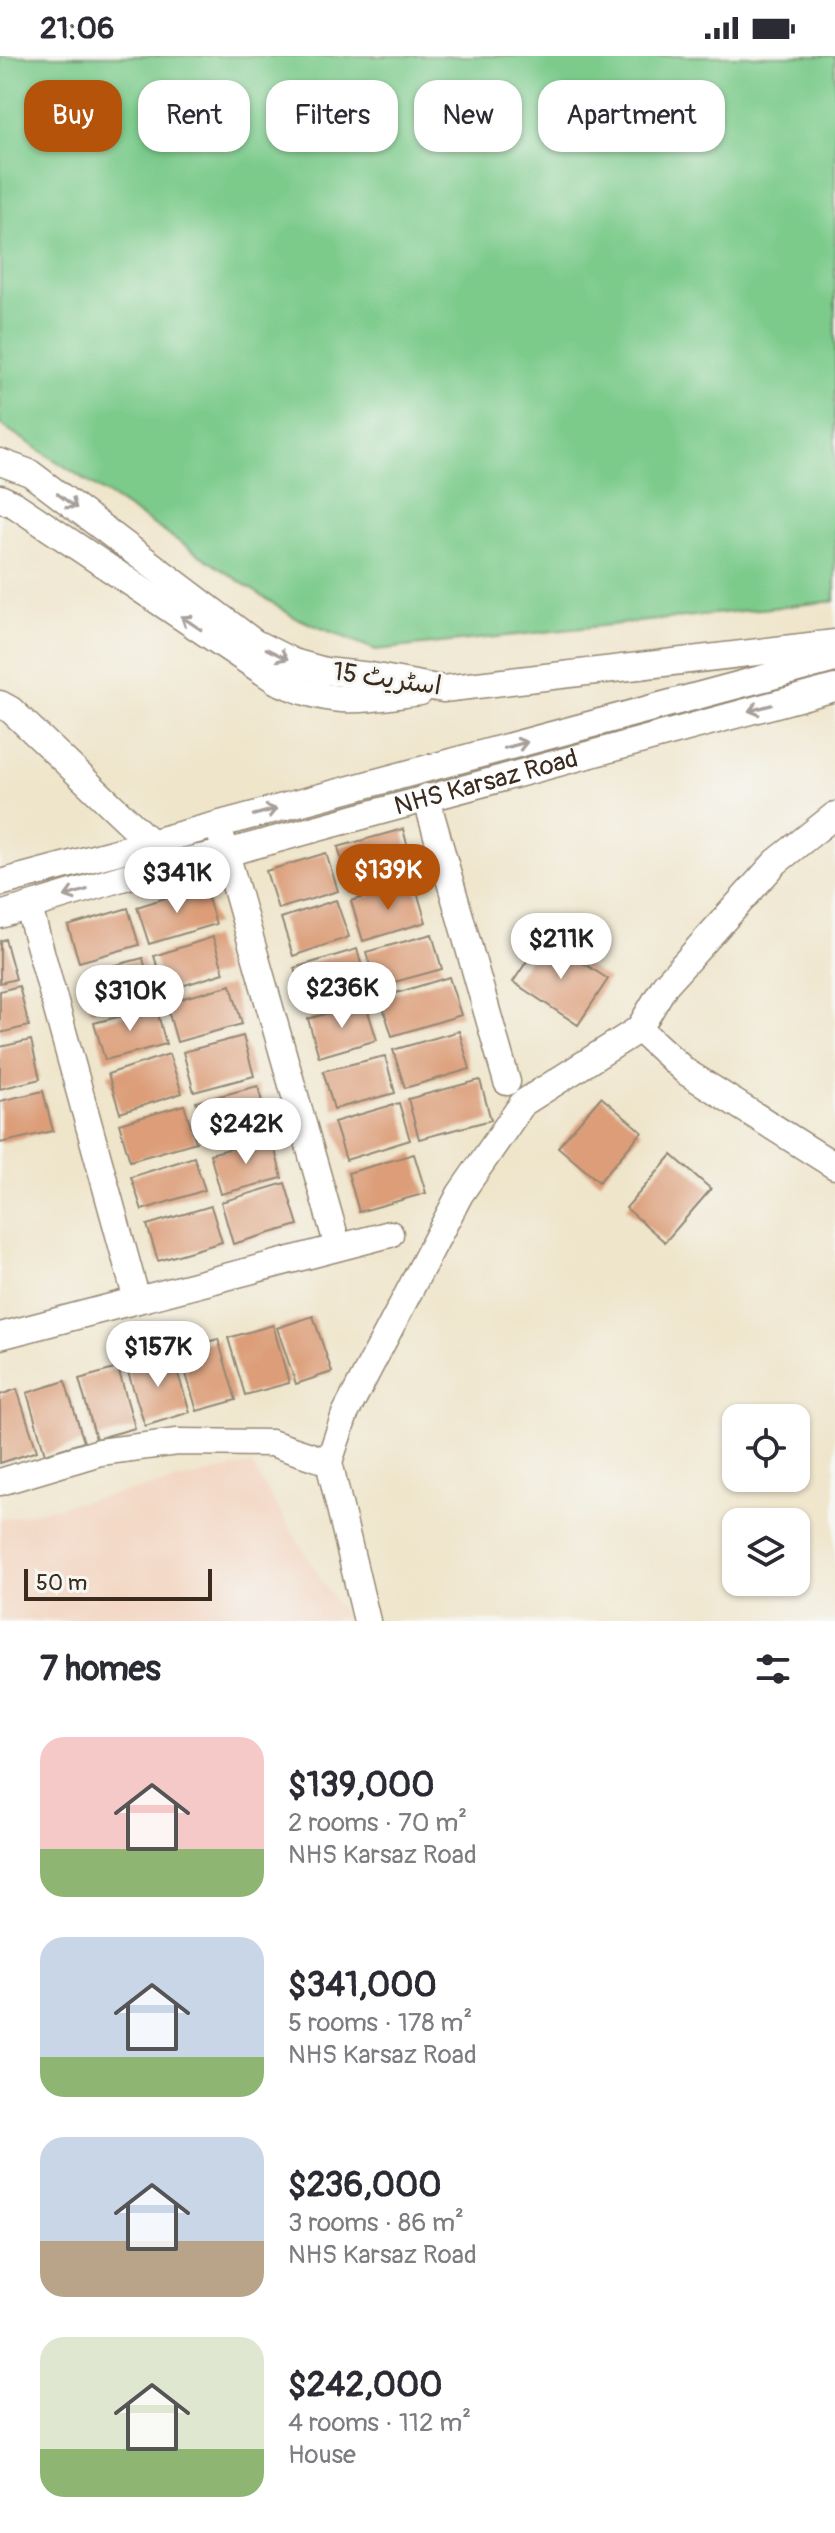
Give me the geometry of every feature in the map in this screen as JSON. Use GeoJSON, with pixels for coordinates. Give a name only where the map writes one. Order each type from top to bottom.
{"type":"FeatureCollection","features":[{"type":"Feature","properties":{"kind":"street","name":"اسٹریٹ 15"},"geometry":{"type":"LineString","coordinates":[[0,462],[30,473],[255,643],[293,662],[325,671],[443,689],[835,643]]}},
{"type":"Feature","properties":{"kind":"street"},"geometry":{"type":"LineString","coordinates":[[0,490],[0,498],[15,505],[277,681],[334,700],[443,689]]}},
{"type":"Feature","properties":{"kind":"street","name":"NHS Karsaz Road"},"geometry":{"type":"LineString","coordinates":[[0,885],[835,659]]}},
{"type":"Feature","properties":{"kind":"street","name":"NHS Karsaz Road"},"geometry":{"type":"LineString","coordinates":[[12,912],[168,864],[226,853],[835,688]]}},
{"type":"Feature","properties":{"kind":"street"},"geometry":{"type":"LineString","coordinates":[[0,704],[11,710],[151,843]]}},
{"type":"Feature","properties":{"kind":"street"},"geometry":{"type":"LineString","coordinates":[[669,704],[676,730]]}},
{"type":"Feature","properties":{"kind":"street"},"geometry":{"type":"LineString","coordinates":[[426,797],[507,1082]]}},
{"type":"Feature","properties":{"kind":"street"},"geometry":{"type":"LineString","coordinates":[[367,1621],[329,1462],[345,1414],[460,1194],[523,1103],[639,1029],[665,985],[776,862],[835,815]]}},
{"type":"Feature","properties":{"kind":"street"},"geometry":{"type":"LineString","coordinates":[[218,825],[338,1247]]}},
{"type":"Feature","properties":{"kind":"street"},"geometry":{"type":"LineString","coordinates":[[0,885],[12,912],[137,1300]]}},
{"type":"Feature","properties":{"kind":"street"},"geometry":{"type":"LineString","coordinates":[[639,1029],[686,1072],[835,1166]]}},
{"type":"Feature","properties":{"kind":"street"},"geometry":{"type":"LineString","coordinates":[[0,1336],[390,1234]]}},
{"type":"Feature","properties":{"kind":"street"},"geometry":{"type":"LineString","coordinates":[[0,1482],[100,1452],[177,1442],[271,1443],[329,1462]]}},
{"type":"Feature","properties":{"kind":"shaded area"},"geometry":{"type":"Polygon","coordinates":[[[251,1464],[343,1615],[330,1621],[0,1621],[0,1520],[251,1464]]]}},
{"type":"Feature","properties":{"kind":"green space"},"geometry":{"type":"Polygon","coordinates":[[[0,56],[835,56],[835,601],[376,650],[294,617],[0,424],[0,56]]]}},
{"type":"Feature","properties":{"kind":"building"},"geometry":{"type":"Polygon","coordinates":[[[403,829],[415,874],[350,891],[338,847],[403,829]]]}},
{"type":"Feature","properties":{"kind":"building"},"geometry":{"type":"Polygon","coordinates":[[[326,853],[338,891],[278,909],[266,871],[326,853]]]}},
{"type":"Feature","properties":{"kind":"building"},"geometry":{"type":"Polygon","coordinates":[[[414,882],[426,922],[363,941],[351,901],[414,882]]]}},
{"type":"Feature","properties":{"kind":"building"},"geometry":{"type":"Polygon","coordinates":[[[204,886],[216,924],[149,944],[137,907],[204,886]]]}},
{"type":"Feature","properties":{"kind":"building"},"geometry":{"type":"Polygon","coordinates":[[[336,900],[349,937],[293,956],[281,918],[336,900]]]}},
{"type":"Feature","properties":{"kind":"building"},"geometry":{"type":"Polygon","coordinates":[[[128,908],[139,945],[79,962],[68,926],[128,908]]]}},
{"type":"Feature","properties":{"kind":"building"},"geometry":{"type":"Polygon","coordinates":[[[432,934],[442,969],[376,987],[366,952],[432,934]]]}},
{"type":"Feature","properties":{"kind":"building"},"geometry":{"type":"Polygon","coordinates":[[[213,937],[224,973],[165,991],[154,956],[213,937]]]}},
{"type":"Feature","properties":{"kind":"building"},"geometry":{"type":"Polygon","coordinates":[[[543,937],[608,979],[578,1025],[513,982],[543,937]]]}},
{"type":"Feature","properties":{"kind":"building"},"geometry":{"type":"Polygon","coordinates":[[[5,939],[16,979],[0,983],[0,941],[5,939]]]}},
{"type":"Feature","properties":{"kind":"building"},"geometry":{"type":"Polygon","coordinates":[[[357,949],[368,988],[306,1007],[294,968],[357,949]]]}},
{"type":"Feature","properties":{"kind":"building"},"geometry":{"type":"Polygon","coordinates":[[[143,958],[152,994],[91,1011],[81,974],[143,958]]]}},
{"type":"Feature","properties":{"kind":"building"},"geometry":{"type":"Polygon","coordinates":[[[449,977],[461,1015],[392,1036],[380,998],[449,977]]]}},
{"type":"Feature","properties":{"kind":"building"},"geometry":{"type":"Polygon","coordinates":[[[231,985],[242,1024],[177,1042],[166,1003],[231,985]]]}},
{"type":"Feature","properties":{"kind":"building"},"geometry":{"type":"Polygon","coordinates":[[[19,986],[29,1026],[0,1033],[0,991],[19,986]]]}},
{"type":"Feature","properties":{"kind":"building"},"geometry":{"type":"Polygon","coordinates":[[[365,1002],[377,1040],[319,1057],[308,1019],[365,1002]]]}},
{"type":"Feature","properties":{"kind":"building"},"geometry":{"type":"Polygon","coordinates":[[[156,1007],[166,1044],[105,1060],[94,1023],[156,1007]]]}},
{"type":"Feature","properties":{"kind":"building"},"geometry":{"type":"Polygon","coordinates":[[[459,1031],[470,1069],[405,1088],[393,1050],[459,1031]]]}},
{"type":"Feature","properties":{"kind":"building"},"geometry":{"type":"Polygon","coordinates":[[[243,1036],[254,1076],[194,1092],[183,1052],[243,1036]]]}},
{"type":"Feature","properties":{"kind":"building"},"geometry":{"type":"Polygon","coordinates":[[[31,1040],[40,1079],[0,1089],[0,1047],[31,1040]]]}},
{"type":"Feature","properties":{"kind":"building"},"geometry":{"type":"Polygon","coordinates":[[[169,1054],[182,1093],[120,1113],[108,1074],[169,1054]]]}},
{"type":"Feature","properties":{"kind":"building"},"geometry":{"type":"Polygon","coordinates":[[[385,1056],[395,1093],[334,1109],[323,1071],[385,1056]]]}},
{"type":"Feature","properties":{"kind":"building"},"geometry":{"type":"Polygon","coordinates":[[[480,1080],[491,1120],[419,1139],[408,1099],[480,1080]]]}},
{"type":"Feature","properties":{"kind":"building"},"geometry":{"type":"Polygon","coordinates":[[[258,1086],[268,1126],[206,1142],[196,1102],[258,1086]]]}},
{"type":"Feature","properties":{"kind":"building"},"geometry":{"type":"Polygon","coordinates":[[[43,1091],[53,1131],[0,1143],[0,1101],[43,1091]]]}},
{"type":"Feature","properties":{"kind":"building"},"geometry":{"type":"Polygon","coordinates":[[[601,1097],[642,1132],[599,1182],[558,1147],[601,1097]]]}},
{"type":"Feature","properties":{"kind":"building"},"geometry":{"type":"Polygon","coordinates":[[[399,1103],[410,1140],[346,1160],[334,1122],[399,1103]]]}},
{"type":"Feature","properties":{"kind":"building"},"geometry":{"type":"Polygon","coordinates":[[[184,1105],[196,1142],[130,1161],[119,1124],[184,1105]]]}},
{"type":"Feature","properties":{"kind":"building"},"geometry":{"type":"Polygon","coordinates":[[[272,1138],[282,1178],[221,1194],[210,1154],[272,1138]]]}},
{"type":"Feature","properties":{"kind":"building"},"geometry":{"type":"Polygon","coordinates":[[[414,1154],[426,1193],[359,1212],[348,1173],[414,1154]]]}},
{"type":"Feature","properties":{"kind":"building"},"geometry":{"type":"Polygon","coordinates":[[[672,1155],[711,1189],[665,1242],[626,1208],[672,1155]]]}},
{"type":"Feature","properties":{"kind":"building"},"geometry":{"type":"Polygon","coordinates":[[[194,1157],[205,1190],[142,1210],[131,1177],[194,1157]]]}},
{"type":"Feature","properties":{"kind":"building"},"geometry":{"type":"Polygon","coordinates":[[[285,1183],[298,1225],[233,1244],[221,1202],[285,1183]]]}},
{"type":"Feature","properties":{"kind":"building"},"geometry":{"type":"Polygon","coordinates":[[[211,1206],[222,1242],[158,1261],[147,1225],[211,1206]]]}},
{"type":"Feature","properties":{"kind":"building"},"geometry":{"type":"Polygon","coordinates":[[[313,1316],[332,1372],[296,1384],[277,1328],[313,1316]]]}},
{"type":"Feature","properties":{"kind":"building"},"geometry":{"type":"Polygon","coordinates":[[[273,1325],[289,1383],[245,1395],[228,1338],[273,1325]]]}},
{"type":"Feature","properties":{"kind":"building"},"geometry":{"type":"Polygon","coordinates":[[[218,1339],[236,1400],[197,1411],[179,1350],[218,1339]]]}},
{"type":"Feature","properties":{"kind":"building"},"geometry":{"type":"Polygon","coordinates":[[[171,1352],[190,1412],[145,1426],[126,1366],[171,1352]]]}},
{"type":"Feature","properties":{"kind":"building"},"geometry":{"type":"Polygon","coordinates":[[[118,1368],[135,1428],[96,1439],[79,1379],[118,1368]]]}},
{"type":"Feature","properties":{"kind":"building"},"geometry":{"type":"Polygon","coordinates":[[[65,1381],[84,1442],[45,1454],[27,1393],[65,1381]]]}},
{"type":"Feature","properties":{"kind":"building"},"geometry":{"type":"Polygon","coordinates":[[[17,1389],[37,1451],[0,1463],[0,1395],[17,1389]]]}}]}
